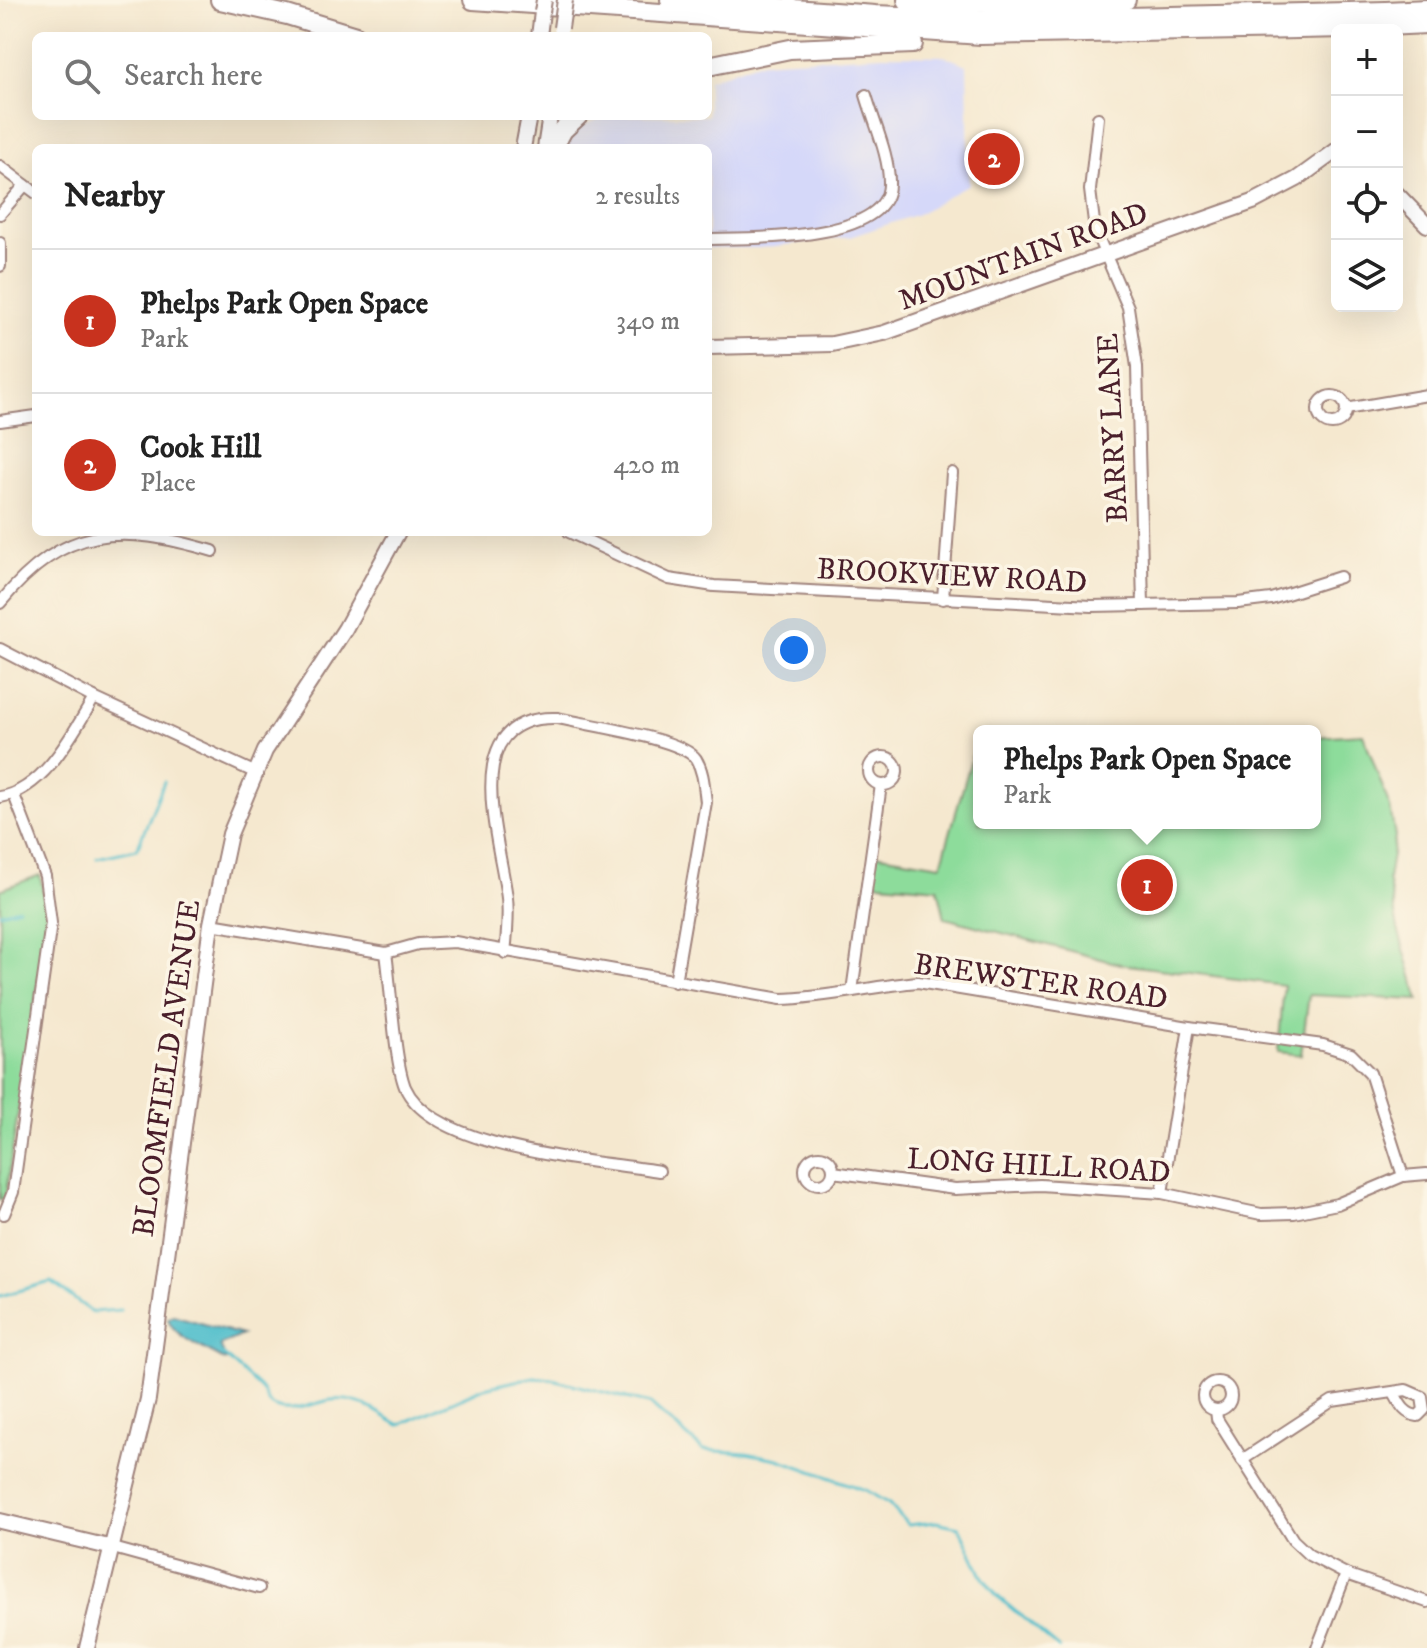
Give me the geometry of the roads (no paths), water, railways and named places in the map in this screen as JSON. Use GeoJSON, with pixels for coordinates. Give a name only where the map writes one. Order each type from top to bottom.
{"type":"FeatureCollection","features":[{"type":"Feature","properties":{"kind":"highway"},"geometry":{"type":"LineString","coordinates":[[220,0],[343,32]]}},
{"type":"Feature","properties":{"kind":"highway"},"geometry":{"type":"LineString","coordinates":[[473,0],[858,29],[995,35],[1353,23],[1427,9]]}},
{"type":"Feature","properties":{"kind":"highway"},"geometry":{"type":"LineString","coordinates":[[670,0],[955,19],[1194,17]]}},
{"type":"Feature","properties":{"kind":"highway"},"geometry":{"type":"LineString","coordinates":[[799,0],[985,13],[1353,23]]}},
{"type":"Feature","properties":{"kind":"highway"},"geometry":{"type":"LineString","coordinates":[[907,0],[1031,3],[1126,0]]}},
{"type":"Feature","properties":{"kind":"highway"},"geometry":{"type":"LineString","coordinates":[[1385,19],[1427,24]]}},
{"type":"Feature","properties":{"kind":"highway"},"geometry":{"type":"LineString","coordinates":[[712,65],[781,50],[965,44],[995,35]]}},
{"type":"Feature","properties":{"kind":"highway"},"geometry":{"type":"LineString","coordinates":[[555,144],[574,120]]}},
{"type":"Feature","properties":{"kind":"main road"},"geometry":{"type":"LineString","coordinates":[[540,31],[544,0]]}},
{"type":"Feature","properties":{"kind":"main road"},"geometry":{"type":"LineString","coordinates":[[561,32],[565,0]]}},
{"type":"Feature","properties":{"kind":"main road"},"geometry":{"type":"LineString","coordinates":[[524,144],[528,120]]}},
{"type":"Feature","properties":{"kind":"main road"},"geometry":{"type":"LineString","coordinates":[[546,144],[549,120]]}},
{"type":"Feature","properties":{"kind":"main road","name":"MOUNTAIN ROAD"},"geometry":{"type":"LineString","coordinates":[[712,347],[832,344],[858,340],[1253,202],[1297,179],[1331,154]]}},
{"type":"Feature","properties":{"kind":"main road"},"geometry":{"type":"LineString","coordinates":[[1403,200],[1427,225]]}},
{"type":"Feature","properties":{"kind":"main road","name":"BLOOMFIELD AVENUE"},"geometry":{"type":"LineString","coordinates":[[87,1648],[148,1399],[211,924],[230,834],[254,772],[345,629],[396,536]]}},
{"type":"Feature","properties":{"kind":"main road"},"geometry":{"type":"LineString","coordinates":[[0,1521],[113,1548]]}},
{"type":"Feature","properties":{"kind":"street"},"geometry":{"type":"LineString","coordinates":[[1353,23],[1368,0]]}},
{"type":"Feature","properties":{"kind":"street"},"geometry":{"type":"LineString","coordinates":[[712,239],[847,227],[870,218],[886,201],[889,183],[866,95]]}},
{"type":"Feature","properties":{"kind":"street","name":"BARRY LANE"},"geometry":{"type":"LineString","coordinates":[[1098,118],[1090,190],[1095,230],[1108,254],[1134,330],[1143,605]]}},
{"type":"Feature","properties":{"kind":"street"},"geometry":{"type":"LineString","coordinates":[[0,166],[32,190]]}},
{"type":"Feature","properties":{"kind":"street"},"geometry":{"type":"LineString","coordinates":[[0,214],[25,185]]}},
{"type":"Feature","properties":{"kind":"street"},"geometry":{"type":"LineString","coordinates":[[0,243],[0,266]]}},
{"type":"Feature","properties":{"kind":"street"},"geometry":{"type":"LineString","coordinates":[[1346,409],[1427,395]]}},
{"type":"Feature","properties":{"kind":"street"},"geometry":{"type":"LineString","coordinates":[[0,421],[32,417]]}},
{"type":"Feature","properties":{"kind":"street"},"geometry":{"type":"LineString","coordinates":[[943,599],[952,473]]}},
{"type":"Feature","properties":{"kind":"street"},"geometry":{"type":"LineString","coordinates":[[0,603],[31,568],[65,546],[97,536]]}},
{"type":"Feature","properties":{"kind":"street"},"geometry":{"type":"LineString","coordinates":[[158,536],[213,551]]}},
{"type":"Feature","properties":{"kind":"street","name":"BROOKVIEW ROAD"},"geometry":{"type":"LineString","coordinates":[[578,536],[669,579],[714,586],[943,599],[1092,606],[1271,599],[1340,577]]}},
{"type":"Feature","properties":{"kind":"street"},"geometry":{"type":"LineString","coordinates":[[0,649],[94,698],[254,772]]}},
{"type":"Feature","properties":{"kind":"street"},"geometry":{"type":"LineString","coordinates":[[0,797],[14,795],[63,748],[94,698]]}},
{"type":"Feature","properties":{"kind":"street"},"geometry":{"type":"LineString","coordinates":[[505,953],[507,895],[494,833],[490,789],[495,759],[505,737],[522,724],[539,718],[558,718],[676,746],[695,757],[704,779],[706,802],[675,982]]}},
{"type":"Feature","properties":{"kind":"street"},"geometry":{"type":"LineString","coordinates":[[852,991],[881,785]]}},
{"type":"Feature","properties":{"kind":"street"},"geometry":{"type":"LineString","coordinates":[[4,1214],[13,1192],[51,923],[45,876],[14,795]]}},
{"type":"Feature","properties":{"kind":"street","name":"BREWSTER ROAD"},"geometry":{"type":"LineString","coordinates":[[211,924],[386,953],[418,944],[455,942],[781,999],[823,998],[918,982],[1189,1027],[1323,1045],[1351,1054],[1370,1073],[1403,1176]]}},
{"type":"Feature","properties":{"kind":"street"},"geometry":{"type":"LineString","coordinates":[[386,953],[405,1087],[423,1112],[453,1131],[493,1144],[659,1171]]}},
{"type":"Feature","properties":{"kind":"street"},"geometry":{"type":"LineString","coordinates":[[1162,1193],[1189,1027]]}},
{"type":"Feature","properties":{"kind":"street","name":"LONG HILL ROAD"},"geometry":{"type":"LineString","coordinates":[[833,1172],[955,1189],[1040,1185],[1162,1193],[1261,1214],[1294,1213],[1337,1204],[1403,1176],[1427,1174]]}},
{"type":"Feature","properties":{"kind":"street"},"geometry":{"type":"LineString","coordinates":[[1242,1460],[1332,1401],[1394,1393]]}},
{"type":"Feature","properties":{"kind":"street"},"geometry":{"type":"LineString","coordinates":[[1216,1410],[1217,1419],[1293,1540],[1309,1555],[1346,1574],[1427,1602]]}},
{"type":"Feature","properties":{"kind":"street"},"geometry":{"type":"LineString","coordinates":[[113,1548],[259,1588]]}},
{"type":"Feature","properties":{"kind":"street"},"geometry":{"type":"LineString","coordinates":[[1317,1648],[1346,1574]]}},
{"type":"Feature","properties":{"kind":"water"},"geometry":{"type":"Polygon","coordinates":[[[173,1315],[242,1335],[220,1345],[226,1360],[222,1359],[176,1331],[168,1318],[173,1315]]]}},
{"type":"Feature","properties":{"kind":"waterway"},"geometry":{"type":"LineString","coordinates":[[97,858],[137,849],[164,782]]}},
{"type":"Feature","properties":{"kind":"waterway"},"geometry":{"type":"LineString","coordinates":[[0,913],[19,908]]}},
{"type":"Feature","properties":{"kind":"waterway"},"geometry":{"type":"LineString","coordinates":[[0,1296],[51,1282],[92,1312],[120,1310]]}},
{"type":"Feature","properties":{"kind":"waterway"},"geometry":{"type":"LineString","coordinates":[[223,1354],[260,1388],[275,1407],[288,1409],[341,1399],[367,1406],[399,1425],[484,1388],[534,1377],[650,1404],[703,1450],[778,1459],[865,1490],[889,1504],[908,1525],[936,1522],[959,1527],[982,1576],[997,1596],[1059,1648]]}},
{"type":"Feature","properties":{"kind":"place","name":"Cook Hill"},"geometry":{"type":"Point","coordinates":[994,159]}},
{"type":"Feature","properties":{"kind":"place","name":"Phelps Park Open Space"},"geometry":{"type":"Point","coordinates":[1147,885]}}]}
